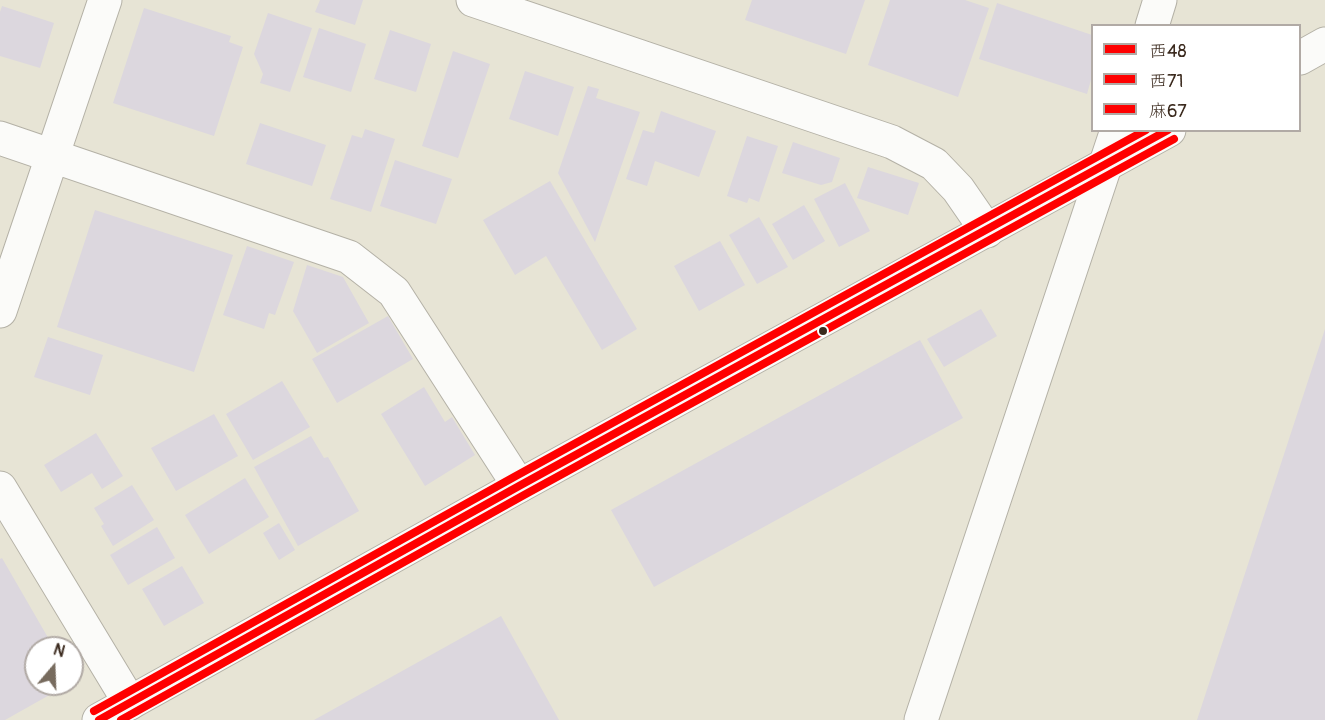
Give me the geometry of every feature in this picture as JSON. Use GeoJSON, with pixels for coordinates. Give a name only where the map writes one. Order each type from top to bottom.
{"type":"FeatureCollection","features":[{"type":"Feature","properties":{"kind":"street"},"geometry":{"type":"LineString","coordinates":[[0,311],[105,0]]}},
{"type":"Feature","properties":{"kind":"street"},"geometry":{"type":"LineString","coordinates":[[473,0],[892,142],[934,164],[958,189],[987,231]]}},
{"type":"Feature","properties":{"kind":"street"},"geometry":{"type":"LineString","coordinates":[[1153,24],[1160,0]]}},
{"type":"Feature","properties":{"kind":"street"},"geometry":{"type":"LineString","coordinates":[[1301,57],[1325,44]]}},
{"type":"Feature","properties":{"kind":"street"},"geometry":{"type":"LineString","coordinates":[[921,720],[1116,132]]}},
{"type":"Feature","properties":{"kind":"street"},"geometry":{"type":"LineString","coordinates":[[99,720],[519,486],[1165,132]]}},
{"type":"Feature","properties":{"kind":"street"},"geometry":{"type":"LineString","coordinates":[[0,138],[349,257],[394,292],[519,486]]}},
{"type":"Feature","properties":{"kind":"street"},"geometry":{"type":"LineString","coordinates":[[0,488],[130,703]]}},
{"type":"Feature","properties":{"kind":"building"},"geometry":{"type":"Polygon","coordinates":[[[320,0],[363,0],[355,25],[315,12],[320,0]]]}},
{"type":"Feature","properties":{"kind":"building"},"geometry":{"type":"Polygon","coordinates":[[[752,0],[865,0],[846,54],[745,20],[752,0]]]}},
{"type":"Feature","properties":{"kind":"building"},"geometry":{"type":"Polygon","coordinates":[[[890,0],[965,0],[989,8],[958,97],[868,65],[890,0]]]}},
{"type":"Feature","properties":{"kind":"building"},"geometry":{"type":"Polygon","coordinates":[[[997,3],[1091,35],[1091,80],[1087,94],[979,59],[997,3]]]}},
{"type":"Feature","properties":{"kind":"building"},"geometry":{"type":"Polygon","coordinates":[[[2,6],[54,23],[40,68],[0,56],[2,6]]]}},
{"type":"Feature","properties":{"kind":"building"},"geometry":{"type":"Polygon","coordinates":[[[144,8],[231,36],[229,42],[243,47],[214,136],[113,103],[144,8]]]}},
{"type":"Feature","properties":{"kind":"building"},"geometry":{"type":"Polygon","coordinates":[[[268,13],[312,28],[290,92],[260,83],[263,74],[254,54],[268,13]]]}},
{"type":"Feature","properties":{"kind":"building"},"geometry":{"type":"Polygon","coordinates":[[[319,28],[366,44],[351,92],[303,77],[319,28]]]}},
{"type":"Feature","properties":{"kind":"building"},"geometry":{"type":"Polygon","coordinates":[[[390,30],[431,44],[416,92],[374,79],[390,30]]]}},
{"type":"Feature","properties":{"kind":"building"},"geometry":{"type":"Polygon","coordinates":[[[453,51],[490,64],[458,158],[422,146],[453,51]]]}},
{"type":"Feature","properties":{"kind":"building"},"geometry":{"type":"Polygon","coordinates":[[[525,71],[574,87],[558,136],[509,119],[525,71]]]}},
{"type":"Feature","properties":{"kind":"building"},"geometry":{"type":"Polygon","coordinates":[[[588,86],[599,89],[596,98],[640,112],[595,242],[558,173],[588,86]]]}},
{"type":"Feature","properties":{"kind":"building"},"geometry":{"type":"Polygon","coordinates":[[[661,111],[716,131],[699,177],[655,161],[647,186],[626,179],[643,130],[654,133],[661,111]]]}},
{"type":"Feature","properties":{"kind":"building"},"geometry":{"type":"Polygon","coordinates":[[[260,123],[326,145],[312,186],[246,164],[260,123]]]}},
{"type":"Feature","properties":{"kind":"building"},"geometry":{"type":"Polygon","coordinates":[[[365,129],[395,139],[371,212],[330,199],[352,135],[362,138],[365,129]]]}},
{"type":"Feature","properties":{"kind":"building"},"geometry":{"type":"Polygon","coordinates":[[[747,136],[778,146],[759,202],[749,198],[747,203],[727,196],[747,136]]]}},
{"type":"Feature","properties":{"kind":"building"},"geometry":{"type":"Polygon","coordinates":[[[793,142],[840,158],[832,182],[821,185],[782,173],[793,142]]]}},
{"type":"Feature","properties":{"kind":"building"},"geometry":{"type":"Polygon","coordinates":[[[395,160],[452,179],[436,224],[380,206],[395,160]]]}},
{"type":"Feature","properties":{"kind":"building"},"geometry":{"type":"Polygon","coordinates":[[[868,167],[919,183],[908,215],[857,198],[868,167]]]}},
{"type":"Feature","properties":{"kind":"building"},"geometry":{"type":"Polygon","coordinates":[[[550,181],[637,329],[602,350],[546,256],[515,275],[483,220],[550,181]]]}},
{"type":"Feature","properties":{"kind":"building"},"geometry":{"type":"Polygon","coordinates":[[[845,183],[870,231],[839,247],[814,199],[845,183]]]}},
{"type":"Feature","properties":{"kind":"building"},"geometry":{"type":"Polygon","coordinates":[[[804,205],[825,241],[793,260],[772,224],[804,205]]]}},
{"type":"Feature","properties":{"kind":"building"},"geometry":{"type":"Polygon","coordinates":[[[95,210],[233,255],[194,372],[57,327],[95,210]]]}},
{"type":"Feature","properties":{"kind":"building"},"geometry":{"type":"Polygon","coordinates":[[[759,217],[788,267],[757,284],[729,235],[759,217]]]}},
{"type":"Feature","properties":{"kind":"building"},"geometry":{"type":"Polygon","coordinates":[[[720,241],[745,285],[699,311],[674,266],[720,241]]]}},
{"type":"Feature","properties":{"kind":"building"},"geometry":{"type":"Polygon","coordinates":[[[247,246],[294,262],[275,315],[269,313],[264,329],[223,315],[247,246]]]}},
{"type":"Feature","properties":{"kind":"building"},"geometry":{"type":"Polygon","coordinates":[[[307,265],[343,277],[369,323],[317,353],[293,311],[307,265]]]}},
{"type":"Feature","properties":{"kind":"building"},"geometry":{"type":"Polygon","coordinates":[[[981,309],[997,336],[944,367],[927,339],[981,309]]]}},
{"type":"Feature","properties":{"kind":"building"},"geometry":{"type":"Polygon","coordinates":[[[388,316],[413,359],[337,403],[312,359],[388,316]]]}},
{"type":"Feature","properties":{"kind":"building"},"geometry":{"type":"Polygon","coordinates":[[[1325,329],[1325,720],[1197,720],[1325,329]]]}},
{"type":"Feature","properties":{"kind":"building"},"geometry":{"type":"Polygon","coordinates":[[[48,337],[103,355],[90,395],[34,377],[48,337]]]}},
{"type":"Feature","properties":{"kind":"building"},"geometry":{"type":"Polygon","coordinates":[[[920,340],[963,418],[654,587],[611,510],[920,340]]]}},
{"type":"Feature","properties":{"kind":"building"},"geometry":{"type":"Polygon","coordinates":[[[282,381],[310,427],[253,460],[226,414],[282,381]]]}},
{"type":"Feature","properties":{"kind":"building"},"geometry":{"type":"Polygon","coordinates":[[[424,387],[445,422],[452,417],[475,455],[425,486],[381,414],[424,387]]]}},
{"type":"Feature","properties":{"kind":"building"},"geometry":{"type":"Polygon","coordinates":[[[214,414],[238,456],[176,491],[151,448],[214,414]]]}},
{"type":"Feature","properties":{"kind":"building"},"geometry":{"type":"Polygon","coordinates":[[[96,433],[123,476],[102,489],[92,473],[61,492],[44,465],[96,433]]]}},
{"type":"Feature","properties":{"kind":"building"},"geometry":{"type":"Polygon","coordinates":[[[311,436],[324,458],[328,457],[359,511],[298,546],[254,467],[311,436]]]}},
{"type":"Feature","properties":{"kind":"building"},"geometry":{"type":"Polygon","coordinates":[[[245,478],[269,517],[209,554],[185,515],[245,478]]]}},
{"type":"Feature","properties":{"kind":"building"},"geometry":{"type":"Polygon","coordinates":[[[132,485],[154,520],[113,546],[94,508],[132,485]]]}},
{"type":"Feature","properties":{"kind":"building"},"geometry":{"type":"Polygon","coordinates":[[[279,523],[295,550],[279,560],[263,533],[279,523]]]}},
{"type":"Feature","properties":{"kind":"building"},"geometry":{"type":"Polygon","coordinates":[[[157,527],[175,558],[128,585],[110,555],[157,527]]]}},
{"type":"Feature","properties":{"kind":"building"},"geometry":{"type":"Polygon","coordinates":[[[2,558],[47,636],[24,636],[24,696],[48,696],[5,720],[0,720],[0,559],[2,558]]]}},
{"type":"Feature","properties":{"kind":"building"},"geometry":{"type":"Polygon","coordinates":[[[182,566],[204,603],[164,626],[142,589],[182,566]]]}},
{"type":"Feature","properties":{"kind":"building"},"geometry":{"type":"Polygon","coordinates":[[[501,616],[559,720],[314,720],[501,616]]]}},
{"type":"Feature","properties":{"kind":"transit line","name":"麻67"},"geometry":{"type":"LineString","coordinates":[[94,711],[1142,132]]}},
{"type":"Feature","properties":{"kind":"transit line","name":"西48"},"geometry":{"type":"LineString","coordinates":[[99,720],[519,486],[1164,132]]}},
{"type":"Feature","properties":{"kind":"transit line","name":"西71"},"geometry":{"type":"LineString","coordinates":[[121,720],[524,495],[1174,139]]}}]}
